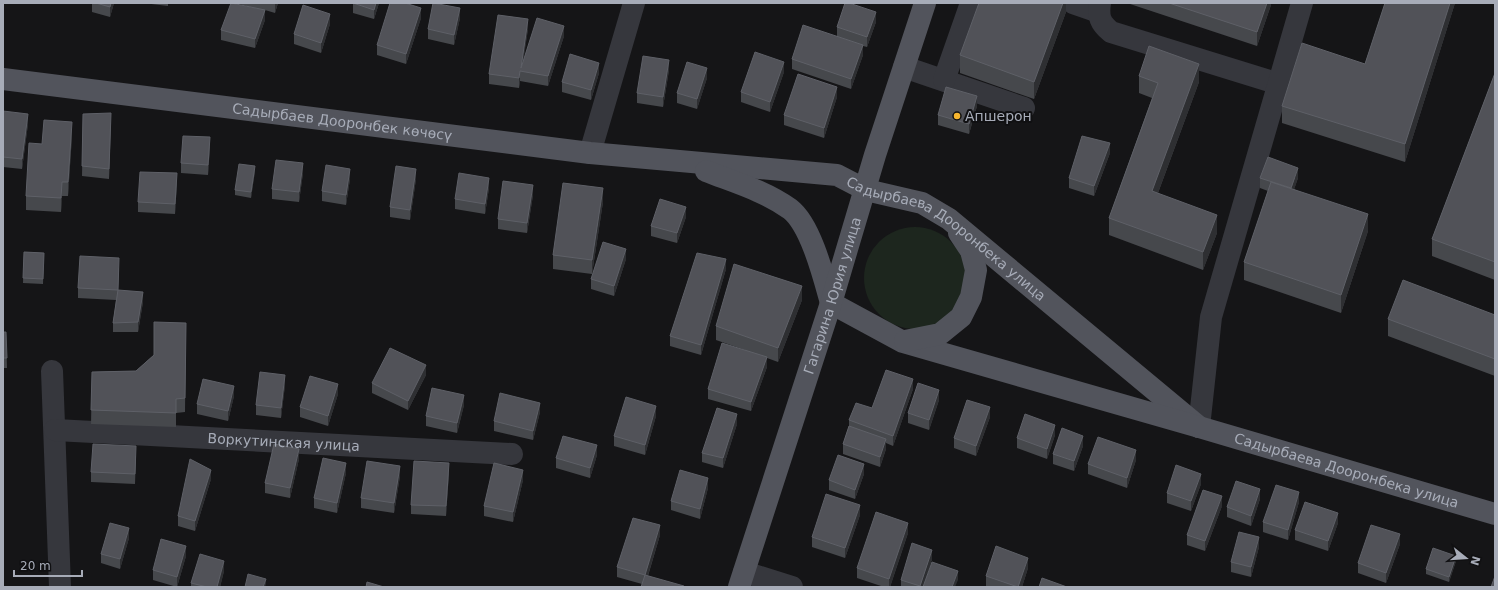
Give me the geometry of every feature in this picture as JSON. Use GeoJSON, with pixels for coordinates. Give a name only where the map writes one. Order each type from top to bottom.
{"type":"FeatureCollection","features":[{"type":"Feature","properties":{"kind":"main road","name":"Гагарина Юрия улица"},"geometry":{"type":"LineString","coordinates":[[742,580],[831,303],[866,190],[875,155],[925,3]]}},
{"type":"Feature","properties":{"kind":"main road","name":"Садырбаев Дооронбек көчөсү"},"geometry":{"type":"LineString","coordinates":[[3,79],[590,153],[682,162]]}},
{"type":"Feature","properties":{"kind":"main road","name":"Садырбаева Дооронбека улица"},"geometry":{"type":"LineString","coordinates":[[682,162],[837,175],[866,190],[922,203],[949,219],[1199,426]]}},
{"type":"Feature","properties":{"kind":"main road"},"geometry":{"type":"LineString","coordinates":[[682,162],[766,194],[790,210],[800,220],[818,259],[831,303]]}},
{"type":"Feature","properties":{"kind":"main road"},"geometry":{"type":"LineString","coordinates":[[903,342],[940,334],[961,317],[971,297],[976,270],[971,251],[949,219]]}},
{"type":"Feature","properties":{"kind":"main road","name":"Садырбаева Дооронбека улица"},"geometry":{"type":"LineString","coordinates":[[831,303],[903,342],[1199,426],[1495,514]]}},
{"type":"Feature","properties":{"kind":"street"},"geometry":{"type":"LineString","coordinates":[[590,153],[634,3]]}},
{"type":"Feature","properties":{"kind":"street"},"geometry":{"type":"LineString","coordinates":[[944,80],[970,3]]}},
{"type":"Feature","properties":{"kind":"street"},"geometry":{"type":"LineString","coordinates":[[1073,3],[1100,8],[1102,24],[1111,32],[1279,84]]}},
{"type":"Feature","properties":{"kind":"street"},"geometry":{"type":"LineString","coordinates":[[1199,426],[1211,317],[1302,3]]}},
{"type":"Feature","properties":{"kind":"street"},"geometry":{"type":"LineString","coordinates":[[904,67],[1024,108]]}},
{"type":"Feature","properties":{"kind":"street"},"geometry":{"type":"LineString","coordinates":[[52,371],[60,587]]}},
{"type":"Feature","properties":{"kind":"street","name":"Воркутинская улица"},"geometry":{"type":"LineString","coordinates":[[55,430],[512,454]]}},
{"type":"Feature","properties":{"kind":"street"},"geometry":{"type":"LineString","coordinates":[[742,580],[792,587]]}},
{"type":"Feature","properties":{"kind":"shaded area"},"geometry":{"type":"Polygon","coordinates":[[[915,227],[934,231],[951,242],[962,259],[966,278],[962,297],[951,314],[934,325],[915,329],[896,325],[879,314],[868,297],[864,278],[868,259],[879,242],[896,231],[915,227]]]}},
{"type":"Feature","properties":{"kind":"building"},"geometry":{"type":"Polygon","coordinates":[[[96,3],[111,3],[110,7],[96,3]]]}},
{"type":"Feature","properties":{"kind":"building"},"geometry":{"type":"Polygon","coordinates":[[[231,3],[265,10],[255,39],[221,30],[231,3]]]}},
{"type":"Feature","properties":{"kind":"building"},"geometry":{"type":"Polygon","coordinates":[[[353,3],[376,3],[374,10],[353,3]]]}},
{"type":"Feature","properties":{"kind":"building"},"geometry":{"type":"Polygon","coordinates":[[[390,3],[405,3],[421,8],[406,54],[377,45],[390,3]]]}},
{"type":"Feature","properties":{"kind":"building"},"geometry":{"type":"Polygon","coordinates":[[[433,3],[460,8],[454,35],[428,29],[433,3]]]}},
{"type":"Feature","properties":{"kind":"building"},"geometry":{"type":"Polygon","coordinates":[[[845,3],[876,12],[867,37],[837,27],[845,3]]]}},
{"type":"Feature","properties":{"kind":"building"},"geometry":{"type":"Polygon","coordinates":[[[979,3],[1063,3],[1034,82],[960,55],[979,3]]]}},
{"type":"Feature","properties":{"kind":"building"},"geometry":{"type":"Polygon","coordinates":[[[1169,3],[1267,3],[1257,32],[1169,3]]]}},
{"type":"Feature","properties":{"kind":"building"},"geometry":{"type":"Polygon","coordinates":[[[1385,3],[1450,3],[1405,144],[1282,106],[1302,43],[1365,64],[1385,3]]]}},
{"type":"Feature","properties":{"kind":"building"},"geometry":{"type":"Polygon","coordinates":[[[303,5],[330,14],[321,43],[294,34],[303,5]]]}},
{"type":"Feature","properties":{"kind":"building"},"geometry":{"type":"Polygon","coordinates":[[[498,15],[528,19],[521,68],[537,18],[564,26],[548,76],[520,71],[519,78],[489,74],[498,15]]]}},
{"type":"Feature","properties":{"kind":"building"},"geometry":{"type":"Polygon","coordinates":[[[803,25],[863,45],[851,79],[792,59],[803,25]]]}},
{"type":"Feature","properties":{"kind":"building"},"geometry":{"type":"Polygon","coordinates":[[[1149,46],[1199,64],[1152,191],[1217,215],[1203,252],[1109,218],[1158,83],[1139,76],[1149,46]]]}},
{"type":"Feature","properties":{"kind":"building"},"geometry":{"type":"Polygon","coordinates":[[[755,52],[784,62],[770,102],[741,92],[755,52]]]}},
{"type":"Feature","properties":{"kind":"building"},"geometry":{"type":"Polygon","coordinates":[[[570,54],[599,63],[591,90],[562,82],[570,54]]]}},
{"type":"Feature","properties":{"kind":"building"},"geometry":{"type":"Polygon","coordinates":[[[643,56],[669,60],[663,97],[637,93],[643,56]]]}},
{"type":"Feature","properties":{"kind":"building"},"geometry":{"type":"Polygon","coordinates":[[[687,62],[707,68],[697,99],[677,93],[687,62]]]}},
{"type":"Feature","properties":{"kind":"building"},"geometry":{"type":"Polygon","coordinates":[[[1495,73],[1495,262],[1432,239],[1495,73]]]}},
{"type":"Feature","properties":{"kind":"building"},"geometry":{"type":"Polygon","coordinates":[[[798,74],[837,87],[824,128],[784,115],[798,74]]]}},
{"type":"Feature","properties":{"kind":"building","name":"Апшерон"},"geometry":{"type":"Polygon","coordinates":[[[946,87],[977,96],[969,124],[938,115],[946,87]]]}},
{"type":"Feature","properties":{"kind":"building"},"geometry":{"type":"Polygon","coordinates":[[[3,111],[28,114],[22,159],[3,157],[3,111]]]}},
{"type":"Feature","properties":{"kind":"building"},"geometry":{"type":"Polygon","coordinates":[[[111,113],[109,169],[82,166],[83,114],[111,113]]]}},
{"type":"Feature","properties":{"kind":"building"},"geometry":{"type":"Polygon","coordinates":[[[44,120],[72,122],[68,182],[62,182],[61,198],[26,196],[29,143],[42,144],[44,120]]]}},
{"type":"Feature","properties":{"kind":"building"},"geometry":{"type":"Polygon","coordinates":[[[183,136],[210,137],[208,165],[181,163],[183,136]]]}},
{"type":"Feature","properties":{"kind":"building"},"geometry":{"type":"Polygon","coordinates":[[[1082,136],[1110,143],[1094,186],[1069,178],[1082,136]]]}},
{"type":"Feature","properties":{"kind":"building"},"geometry":{"type":"Polygon","coordinates":[[[1268,157],[1298,168],[1291,188],[1260,178],[1268,157]]]}},
{"type":"Feature","properties":{"kind":"building"},"geometry":{"type":"Polygon","coordinates":[[[276,160],[303,163],[299,192],[272,189],[276,160]]]}},
{"type":"Feature","properties":{"kind":"building"},"geometry":{"type":"Polygon","coordinates":[[[239,164],[255,166],[251,192],[235,190],[239,164]]]}},
{"type":"Feature","properties":{"kind":"building"},"geometry":{"type":"Polygon","coordinates":[[[326,165],[350,169],[346,195],[322,191],[326,165]]]}},
{"type":"Feature","properties":{"kind":"building"},"geometry":{"type":"Polygon","coordinates":[[[396,166],[416,169],[410,210],[390,207],[396,166]]]}},
{"type":"Feature","properties":{"kind":"building"},"geometry":{"type":"Polygon","coordinates":[[[140,172],[177,173],[175,204],[138,202],[140,172]]]}},
{"type":"Feature","properties":{"kind":"building"},"geometry":{"type":"Polygon","coordinates":[[[459,173],[489,178],[485,204],[455,199],[459,173]]]}},
{"type":"Feature","properties":{"kind":"building"},"geometry":{"type":"Polygon","coordinates":[[[503,181],[533,185],[527,223],[498,219],[503,181]]]}},
{"type":"Feature","properties":{"kind":"building"},"geometry":{"type":"Polygon","coordinates":[[[1271,182],[1368,214],[1341,295],[1244,262],[1271,182]]]}},
{"type":"Feature","properties":{"kind":"building"},"geometry":{"type":"Polygon","coordinates":[[[563,183],[603,188],[592,260],[553,255],[563,183]]]}},
{"type":"Feature","properties":{"kind":"building"},"geometry":{"type":"Polygon","coordinates":[[[660,199],[686,207],[677,233],[651,226],[660,199]]]}},
{"type":"Feature","properties":{"kind":"building"},"geometry":{"type":"Polygon","coordinates":[[[603,242],[626,249],[614,286],[591,279],[603,242]]]}},
{"type":"Feature","properties":{"kind":"building"},"geometry":{"type":"Polygon","coordinates":[[[24,252],[44,253],[43,279],[23,278],[24,252]]]}},
{"type":"Feature","properties":{"kind":"building"},"geometry":{"type":"Polygon","coordinates":[[[697,253],[726,259],[701,345],[670,336],[697,253]]]}},
{"type":"Feature","properties":{"kind":"building"},"geometry":{"type":"Polygon","coordinates":[[[80,256],[119,258],[118,290],[78,288],[80,256]]]}},
{"type":"Feature","properties":{"kind":"building"},"geometry":{"type":"Polygon","coordinates":[[[734,264],[802,286],[778,348],[716,326],[734,264]]]}},
{"type":"Feature","properties":{"kind":"building"},"geometry":{"type":"Polygon","coordinates":[[[1403,280],[1495,315],[1495,359],[1388,319],[1403,280]]]}},
{"type":"Feature","properties":{"kind":"building"},"geometry":{"type":"Polygon","coordinates":[[[118,290],[143,292],[138,322],[113,323],[118,290]]]}},
{"type":"Feature","properties":{"kind":"building"},"geometry":{"type":"Polygon","coordinates":[[[154,322],[186,323],[185,398],[176,399],[176,413],[91,410],[92,372],[136,371],[154,355],[154,322]]]}},
{"type":"Feature","properties":{"kind":"building"},"geometry":{"type":"Polygon","coordinates":[[[3,332],[6,332],[7,358],[3,358],[3,332]]]}},
{"type":"Feature","properties":{"kind":"building"},"geometry":{"type":"Polygon","coordinates":[[[722,343],[767,357],[751,402],[708,389],[722,343]]]}},
{"type":"Feature","properties":{"kind":"building"},"geometry":{"type":"Polygon","coordinates":[[[390,348],[426,365],[408,401],[372,383],[390,348]]]}},
{"type":"Feature","properties":{"kind":"building"},"geometry":{"type":"Polygon","coordinates":[[[886,370],[913,379],[893,436],[849,420],[856,403],[872,408],[886,370]]]}},
{"type":"Feature","properties":{"kind":"building"},"geometry":{"type":"Polygon","coordinates":[[[260,372],[285,375],[281,408],[256,405],[260,372]]]}},
{"type":"Feature","properties":{"kind":"building"},"geometry":{"type":"Polygon","coordinates":[[[310,376],[338,384],[328,416],[300,407],[310,376]]]}},
{"type":"Feature","properties":{"kind":"building"},"geometry":{"type":"Polygon","coordinates":[[[203,379],[234,386],[228,411],[197,404],[203,379]]]}},
{"type":"Feature","properties":{"kind":"building"},"geometry":{"type":"Polygon","coordinates":[[[918,383],[939,390],[929,420],[908,413],[918,383]]]}},
{"type":"Feature","properties":{"kind":"building"},"geometry":{"type":"Polygon","coordinates":[[[432,388],[464,395],[457,423],[426,416],[432,388]]]}},
{"type":"Feature","properties":{"kind":"building"},"geometry":{"type":"Polygon","coordinates":[[[500,393],[540,403],[533,431],[494,421],[500,393]]]}},
{"type":"Feature","properties":{"kind":"building"},"geometry":{"type":"Polygon","coordinates":[[[626,397],[656,406],[645,445],[614,436],[626,397]]]}},
{"type":"Feature","properties":{"kind":"building"},"geometry":{"type":"Polygon","coordinates":[[[967,400],[990,407],[976,446],[954,438],[967,400]]]}},
{"type":"Feature","properties":{"kind":"building"},"geometry":{"type":"Polygon","coordinates":[[[717,408],[737,414],[723,458],[702,453],[717,408]]]}},
{"type":"Feature","properties":{"kind":"building"},"geometry":{"type":"Polygon","coordinates":[[[1025,414],[1055,425],[1047,449],[1017,438],[1025,414]]]}},
{"type":"Feature","properties":{"kind":"building"},"geometry":{"type":"Polygon","coordinates":[[[849,426],[886,439],[880,457],[843,444],[849,426]]]}},
{"type":"Feature","properties":{"kind":"building"},"geometry":{"type":"Polygon","coordinates":[[[1062,428],[1083,436],[1074,461],[1053,454],[1062,428]]]}},
{"type":"Feature","properties":{"kind":"building"},"geometry":{"type":"Polygon","coordinates":[[[563,436],[597,445],[590,468],[556,458],[563,436]]]}},
{"type":"Feature","properties":{"kind":"building"},"geometry":{"type":"Polygon","coordinates":[[[1098,437],[1136,450],[1127,478],[1088,464],[1098,437]]]}},
{"type":"Feature","properties":{"kind":"building"},"geometry":{"type":"Polygon","coordinates":[[[93,444],[136,446],[135,474],[91,472],[93,444]]]}},
{"type":"Feature","properties":{"kind":"building"},"geometry":{"type":"Polygon","coordinates":[[[274,444],[299,449],[290,488],[265,483],[274,444]]]}},
{"type":"Feature","properties":{"kind":"building"},"geometry":{"type":"Polygon","coordinates":[[[838,455],[864,464],[855,490],[829,480],[838,455]]]}},
{"type":"Feature","properties":{"kind":"building"},"geometry":{"type":"Polygon","coordinates":[[[323,458],[346,463],[337,503],[314,498],[323,458]]]}},
{"type":"Feature","properties":{"kind":"building"},"geometry":{"type":"Polygon","coordinates":[[[190,459],[211,470],[195,521],[178,516],[190,459]]]}},
{"type":"Feature","properties":{"kind":"building"},"geometry":{"type":"Polygon","coordinates":[[[367,461],[400,466],[394,503],[361,498],[367,461]]]}},
{"type":"Feature","properties":{"kind":"building"},"geometry":{"type":"Polygon","coordinates":[[[414,461],[449,463],[446,506],[411,505],[414,461]]]}},
{"type":"Feature","properties":{"kind":"building"},"geometry":{"type":"Polygon","coordinates":[[[494,463],[523,470],[513,512],[484,506],[494,463]]]}},
{"type":"Feature","properties":{"kind":"building"},"geometry":{"type":"Polygon","coordinates":[[[1176,465],[1201,474],[1191,501],[1167,493],[1176,465]]]}},
{"type":"Feature","properties":{"kind":"building"},"geometry":{"type":"Polygon","coordinates":[[[680,470],[708,478],[700,509],[671,501],[680,470]]]}},
{"type":"Feature","properties":{"kind":"building"},"geometry":{"type":"Polygon","coordinates":[[[1236,481],[1260,489],[1251,516],[1227,507],[1236,481]]]}},
{"type":"Feature","properties":{"kind":"building"},"geometry":{"type":"Polygon","coordinates":[[[1276,485],[1299,492],[1288,530],[1263,522],[1276,485]]]}},
{"type":"Feature","properties":{"kind":"building"},"geometry":{"type":"Polygon","coordinates":[[[1203,490],[1222,496],[1205,541],[1187,535],[1203,490]]]}},
{"type":"Feature","properties":{"kind":"building"},"geometry":{"type":"Polygon","coordinates":[[[826,494],[860,505],[845,548],[812,537],[826,494]]]}},
{"type":"Feature","properties":{"kind":"building"},"geometry":{"type":"Polygon","coordinates":[[[1305,502],[1338,513],[1328,541],[1295,530],[1305,502]]]}},
{"type":"Feature","properties":{"kind":"building"},"geometry":{"type":"Polygon","coordinates":[[[876,512],[908,523],[889,579],[857,568],[876,512]]]}},
{"type":"Feature","properties":{"kind":"building"},"geometry":{"type":"Polygon","coordinates":[[[633,518],[660,525],[645,575],[617,567],[633,518]]]}},
{"type":"Feature","properties":{"kind":"building"},"geometry":{"type":"Polygon","coordinates":[[[110,523],[129,528],[120,559],[101,554],[110,523]]]}},
{"type":"Feature","properties":{"kind":"building"},"geometry":{"type":"Polygon","coordinates":[[[1371,525],[1400,534],[1386,573],[1358,563],[1371,525]]]}},
{"type":"Feature","properties":{"kind":"building"},"geometry":{"type":"Polygon","coordinates":[[[1239,532],[1259,537],[1251,567],[1231,562],[1239,532]]]}},
{"type":"Feature","properties":{"kind":"building"},"geometry":{"type":"Polygon","coordinates":[[[161,539],[186,546],[177,577],[153,570],[161,539]]]}},
{"type":"Feature","properties":{"kind":"building"},"geometry":{"type":"Polygon","coordinates":[[[912,543],[932,550],[920,586],[901,580],[912,543]]]}},
{"type":"Feature","properties":{"kind":"building"},"geometry":{"type":"Polygon","coordinates":[[[996,546],[1028,558],[1018,587],[986,576],[996,546]]]}},
{"type":"Feature","properties":{"kind":"building"},"geometry":{"type":"Polygon","coordinates":[[[1433,548],[1456,556],[1449,577],[1426,569],[1433,548]]]}},
{"type":"Feature","properties":{"kind":"building"},"geometry":{"type":"Polygon","coordinates":[[[200,554],[224,561],[217,587],[207,587],[191,583],[200,554]]]}},
{"type":"Feature","properties":{"kind":"building"},"geometry":{"type":"Polygon","coordinates":[[[932,562],[958,571],[952,587],[923,587],[932,562]]]}},
{"type":"Feature","properties":{"kind":"building"},"geometry":{"type":"Polygon","coordinates":[[[248,574],[266,579],[263,587],[245,587],[248,574]]]}},
{"type":"Feature","properties":{"kind":"building"},"geometry":{"type":"Polygon","coordinates":[[[645,575],[684,586],[641,587],[645,575]]]}},
{"type":"Feature","properties":{"kind":"building"},"geometry":{"type":"Polygon","coordinates":[[[1495,576],[1495,587],[1491,587],[1495,576]]]}},
{"type":"Feature","properties":{"kind":"building"},"geometry":{"type":"Polygon","coordinates":[[[1042,578],[1067,587],[1039,587],[1042,578]]]}},
{"type":"Feature","properties":{"kind":"building"},"geometry":{"type":"Polygon","coordinates":[[[367,582],[384,587],[366,587],[367,582]]]}},
{"type":"Feature","properties":{"kind":"place","name":"Апшерон"},"geometry":{"type":"Point","coordinates":[957,116]}}]}
